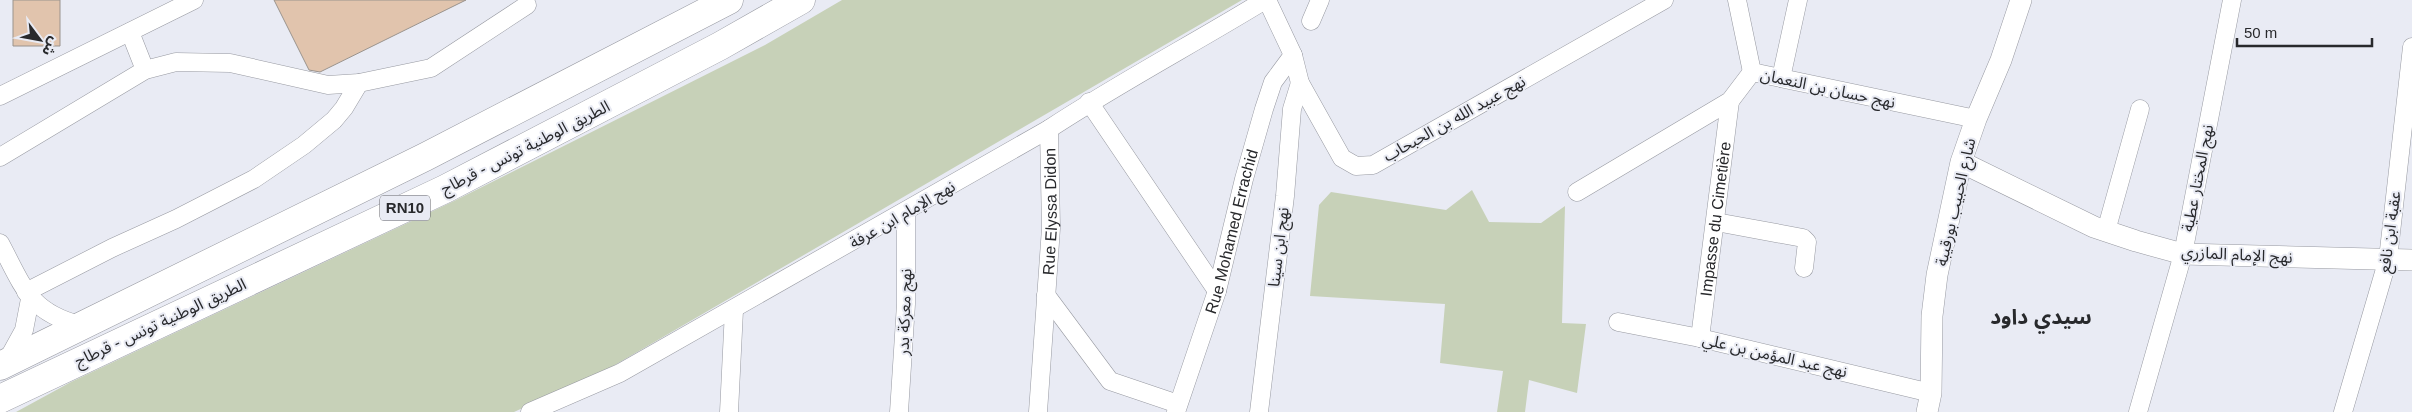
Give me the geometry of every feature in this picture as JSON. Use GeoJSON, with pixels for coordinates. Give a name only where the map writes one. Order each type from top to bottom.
{"type":"FeatureCollection","features":[{"type":"Feature","properties":{"kind":"highway","name":"الطريق الوطنية تونس - قرطاج"},"geometry":{"type":"LineString","coordinates":[[2,365],[425,157],[729,0]]}},
{"type":"Feature","properties":{"kind":"highway","name":"الطريق الوطنية تونس - قرطاج"},"geometry":{"type":"LineString","coordinates":[[0,399],[60,369],[445,189],[720,46],[801,0]]}},
{"type":"Feature","properties":{"kind":"highway"},"geometry":{"type":"LineString","coordinates":[[0,408],[60,369]]}},
{"type":"Feature","properties":{"kind":"street"},"geometry":{"type":"LineString","coordinates":[[0,96],[194,0]]}},
{"type":"Feature","properties":{"kind":"street","name":"نهج عبيد الله بن الحبحاب"},"geometry":{"type":"LineString","coordinates":[[1266,0],[1293,55],[1300,83],[1342,158],[1356,166],[1373,165],[1664,0]]}},
{"type":"Feature","properties":{"kind":"street","name":"نهج الإمام ابن عرفة"},"geometry":{"type":"LineString","coordinates":[[530,412],[620,373],[734,310],[1049,129],[1089,102],[1266,0]]}},
{"type":"Feature","properties":{"kind":"street"},"geometry":{"type":"LineString","coordinates":[[1311,21],[1320,0]]}},
{"type":"Feature","properties":{"kind":"street","name":"نهج حسان بن النعمان"},"geometry":{"type":"LineString","coordinates":[[1737,0],[1752,72],[1976,119]]}},
{"type":"Feature","properties":{"kind":"street"},"geometry":{"type":"LineString","coordinates":[[1781,78],[1798,0]]}},
{"type":"Feature","properties":{"kind":"street","name":"شارع الحبيب بورقيبة"},"geometry":{"type":"LineString","coordinates":[[1929,403],[1932,316],[1935,291],[1961,162],[2022,0]]}},
{"type":"Feature","properties":{"kind":"street","name":"نهج المختار عطية"},"geometry":{"type":"LineString","coordinates":[[2138,412],[2183,254],[2232,0]]}},
{"type":"Feature","properties":{"kind":"street"},"geometry":{"type":"LineString","coordinates":[[0,157],[145,70],[176,62],[230,63],[328,85],[358,83],[430,68],[527,4]]}},
{"type":"Feature","properties":{"kind":"street"},"geometry":{"type":"LineString","coordinates":[[130,32],[145,70]]}},
{"type":"Feature","properties":{"kind":"street","name":"عقبة ابن نافع"},"geometry":{"type":"LineString","coordinates":[[2343,412],[2388,259],[2412,47]]}},
{"type":"Feature","properties":{"kind":"street","name":"Rue Mohamed Errachid"},"geometry":{"type":"LineString","coordinates":[[1177,408],[1216,291],[1264,109],[1273,82],[1293,55]]}},
{"type":"Feature","properties":{"kind":"street"},"geometry":{"type":"LineString","coordinates":[[1576,192],[1730,100],[1752,72]]}},
{"type":"Feature","properties":{"kind":"street"},"geometry":{"type":"LineString","coordinates":[[28,296],[112,248],[176,219],[254,179],[304,145],[334,120],[344,108],[358,83]]}},
{"type":"Feature","properties":{"kind":"street","name":"نهج ابن سينا"},"geometry":{"type":"LineString","coordinates":[[1259,412],[1292,110],[1300,83]]}},
{"type":"Feature","properties":{"kind":"street","name":"Impasse du Cimetière"},"geometry":{"type":"LineString","coordinates":[[1700,338],[1730,100]]}},
{"type":"Feature","properties":{"kind":"street"},"geometry":{"type":"LineString","coordinates":[[1089,102],[1216,291]]}},
{"type":"Feature","properties":{"kind":"street"},"geometry":{"type":"LineString","coordinates":[[2106,231],[2140,109]]}},
{"type":"Feature","properties":{"kind":"street","name":"Rue Elyssa Didon"},"geometry":{"type":"LineString","coordinates":[[1038,412],[1050,228],[1049,129]]}},
{"type":"Feature","properties":{"kind":"street","name":"نهج الإمام المازري"},"geometry":{"type":"LineString","coordinates":[[1961,162],[2051,208],[2106,231],[2183,254],[2412,260]]}},
{"type":"Feature","properties":{"kind":"street","name":"نهج معركة بدر"},"geometry":{"type":"LineString","coordinates":[[899,412],[906,304],[906,212]]}},
{"type":"Feature","properties":{"kind":"street"},"geometry":{"type":"LineString","coordinates":[[1716,222],[1803,238],[1807,242],[1804,268]]}},
{"type":"Feature","properties":{"kind":"street"},"geometry":{"type":"LineString","coordinates":[[0,243],[28,296],[52,315],[80,325]]}},
{"type":"Feature","properties":{"kind":"street","name":"Rue Elyssa Didon"},"geometry":{"type":"LineString","coordinates":[[1046,295],[1110,381],[1177,408]]}},
{"type":"Feature","properties":{"kind":"street"},"geometry":{"type":"LineString","coordinates":[[2,365],[15,349],[24,330],[28,296]]}},
{"type":"Feature","properties":{"kind":"street"},"geometry":{"type":"LineString","coordinates":[[729,412],[734,310]]}},
{"type":"Feature","properties":{"kind":"street","name":"نهج عبد المؤمن بن علي"},"geometry":{"type":"LineString","coordinates":[[1618,322],[1700,338],[1929,403]]}},
{"type":"Feature","properties":{"kind":"green space"},"geometry":{"type":"Polygon","coordinates":[[[842,0],[1242,0],[608,369],[514,412],[16,412],[71,382],[454,201],[765,45],[842,0]]]}},
{"type":"Feature","properties":{"kind":"green space"},"geometry":{"type":"Polygon","coordinates":[[[1472,190],[1489,222],[1541,223],[1565,206],[1562,323],[1586,324],[1577,393],[1529,380],[1525,412],[1497,412],[1503,371],[1440,363],[1445,304],[1310,296],[1319,205],[1331,192],[1446,210],[1472,190]]]}},
{"type":"Feature","properties":{"kind":"building"},"geometry":{"type":"Polygon","coordinates":[[[13,0],[60,0],[60,46],[13,46],[13,0]]]}},
{"type":"Feature","properties":{"kind":"building"},"geometry":{"type":"Polygon","coordinates":[[[274,0],[466,0],[320,72],[309,70],[274,0]]]}},
{"type":"Feature","properties":{"kind":"district","name":"سيدي داود"},"geometry":{"type":"Point","coordinates":[2041,317]}}]}
